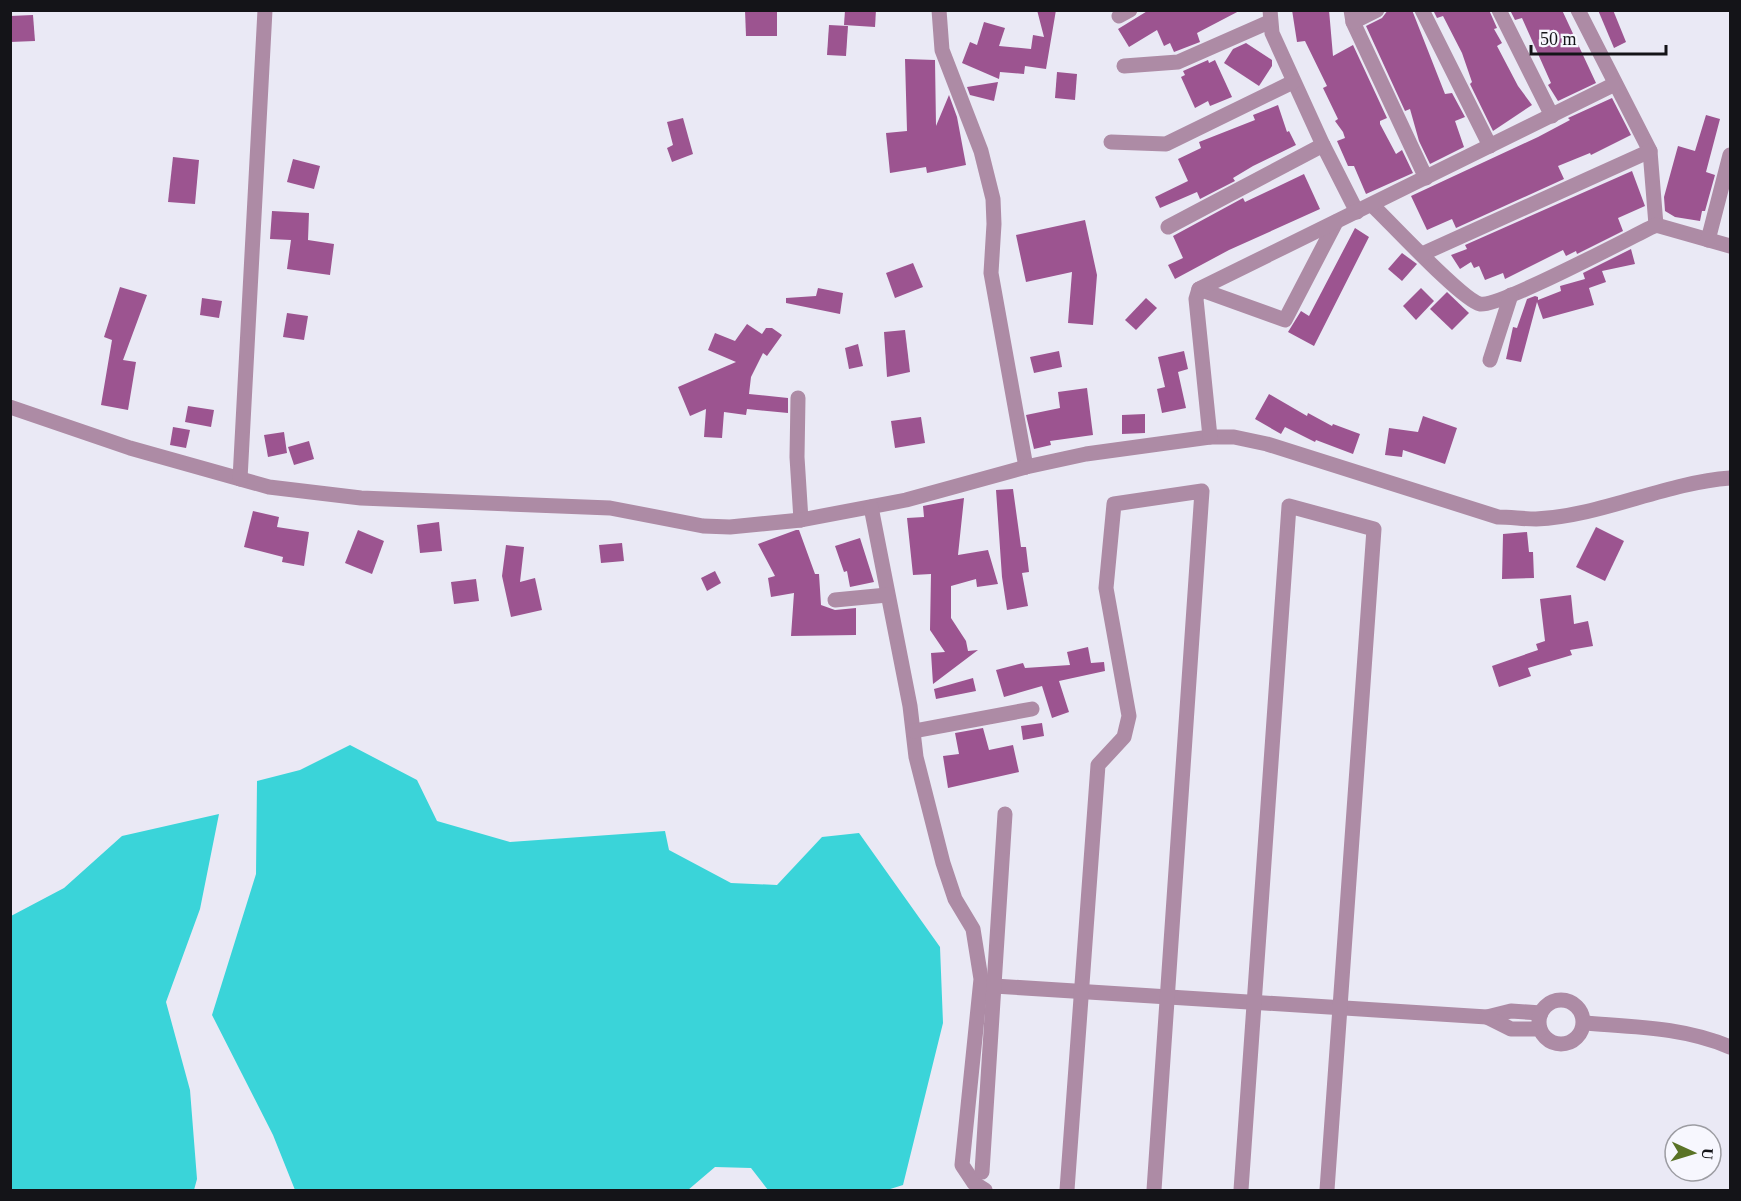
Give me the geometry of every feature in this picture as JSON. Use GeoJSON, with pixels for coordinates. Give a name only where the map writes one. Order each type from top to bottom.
{"type":"FeatureCollection","features":[{"type":"Feature","properties":{"kind":"street"},"geometry":{"type":"LineString","coordinates":[[240,479],[265,10]]}},
{"type":"Feature","properties":{"kind":"street"},"geometry":{"type":"LineString","coordinates":[[939,10],[942,50],[981,151],[993,199],[991,273],[1026,467]]}},
{"type":"Feature","properties":{"kind":"street"},"geometry":{"type":"LineString","coordinates":[[1377,10],[1352,16],[1426,178]]}},
{"type":"Feature","properties":{"kind":"street"},"geometry":{"type":"LineString","coordinates":[[1422,10],[1490,146]]}},
{"type":"Feature","properties":{"kind":"street"},"geometry":{"type":"LineString","coordinates":[[1499,10],[1552,116]]}},
{"type":"Feature","properties":{"kind":"street"},"geometry":{"type":"LineString","coordinates":[[1578,10],[1650,151],[1656,225]]}},
{"type":"Feature","properties":{"kind":"street"},"geometry":{"type":"LineString","coordinates":[[1124,66],[1178,62],[1269,16],[1293,82],[1357,212]]}},
{"type":"Feature","properties":{"kind":"street"},"geometry":{"type":"LineString","coordinates":[[1111,142],[1166,144],[1293,82]]}},
{"type":"Feature","properties":{"kind":"street"},"geometry":{"type":"LineString","coordinates":[[1210,437],[1196,298],[1199,290],[1616,84]]}},
{"type":"Feature","properties":{"kind":"street"},"geometry":{"type":"LineString","coordinates":[[1168,227],[1323,145]]}},
{"type":"Feature","properties":{"kind":"street"},"geometry":{"type":"LineString","coordinates":[[1422,254],[1650,151]]}},
{"type":"Feature","properties":{"kind":"street"},"geometry":{"type":"LineString","coordinates":[[1708,240],[1731,155]]}},
{"type":"Feature","properties":{"kind":"street"},"geometry":{"type":"LineString","coordinates":[[1372,205],[1474,302],[1484,305],[1511,295],[1656,225],[1731,246]]}},
{"type":"Feature","properties":{"kind":"street"},"geometry":{"type":"LineString","coordinates":[[1199,290],[1285,320],[1336,222]]}},
{"type":"Feature","properties":{"kind":"street"},"geometry":{"type":"LineString","coordinates":[[1490,360],[1511,295]]}},
{"type":"Feature","properties":{"kind":"street"},"geometry":{"type":"LineString","coordinates":[[798,398],[796,457],[801,520]]}},
{"type":"Feature","properties":{"kind":"street"},"geometry":{"type":"LineString","coordinates":[[10,406],[130,448],[269,487],[361,498],[610,508],[703,526],[740,526],[801,520],[871,507],[1086,453],[1210,437],[1234,437],[1267,444],[1498,517],[1535,519],[1562,515],[1696,482],[1731,478]]}},
{"type":"Feature","properties":{"kind":"street"},"geometry":{"type":"LineString","coordinates":[[1067,1191],[1098,765],[1124,737],[1129,716],[1106,588],[1114,504],[1202,492],[1154,1191]]}},
{"type":"Feature","properties":{"kind":"street"},"geometry":{"type":"LineString","coordinates":[[1241,1191],[1289,506],[1374,529],[1327,1191]]}},
{"type":"Feature","properties":{"kind":"street"},"geometry":{"type":"LineString","coordinates":[[871,507],[914,731],[916,757],[943,862],[955,899],[973,929],[977,950],[981,979],[962,1165],[974,1183],[985,1191]]}},
{"type":"Feature","properties":{"kind":"street"},"geometry":{"type":"LineString","coordinates":[[835,600],[887,595]]}},
{"type":"Feature","properties":{"kind":"street"},"geometry":{"type":"LineString","coordinates":[[914,731],[1032,709]]}},
{"type":"Feature","properties":{"kind":"street"},"geometry":{"type":"LineString","coordinates":[[982,1172],[1005,814]]}},
{"type":"Feature","properties":{"kind":"street"},"geometry":{"type":"LineString","coordinates":[[994,986],[1487,1017],[1511,1011],[1541,1013]]}},
{"type":"Feature","properties":{"kind":"street"},"geometry":{"type":"LineString","coordinates":[[1561,1000],[1570,1002],[1580,1010],[1584,1023],[1580,1035],[1565,1044],[1548,1040],[1540,1029],[1541,1013],[1552,1002],[1561,1000]]}},
{"type":"Feature","properties":{"kind":"street"},"geometry":{"type":"LineString","coordinates":[[1487,1017],[1511,1029],[1540,1029]]}},
{"type":"Feature","properties":{"kind":"street"},"geometry":{"type":"LineString","coordinates":[[1584,1023],[1673,1030],[1704,1036],[1731,1047]]}},
{"type":"Feature","properties":{"kind":"water"},"geometry":{"type":"Polygon","coordinates":[[[350,745],[417,780],[437,821],[510,842],[665,831],[669,850],[731,883],[777,885],[822,837],[859,833],[940,947],[943,1023],[903,1185],[887,1190],[768,1190],[751,1168],[715,1167],[688,1190],[295,1190],[273,1135],[212,1015],[256,874],[257,781],[300,770],[350,745]]]}},
{"type":"Feature","properties":{"kind":"water"},"geometry":{"type":"Polygon","coordinates":[[[219,814],[200,909],[166,1002],[190,1090],[197,1179],[194,1190],[11,1190],[11,916],[64,888],[122,836],[219,814]]]}},
{"type":"Feature","properties":{"kind":"building"},"geometry":{"type":"Polygon","coordinates":[[[745,10],[777,10],[777,36],[746,36],[745,10]]]}},
{"type":"Feature","properties":{"kind":"building"},"geometry":{"type":"Polygon","coordinates":[[[845,10],[876,10],[875,27],[844,25],[845,10]]]}},
{"type":"Feature","properties":{"kind":"building"},"geometry":{"type":"Polygon","coordinates":[[[1037,10],[1056,10],[1046,69],[1025,66],[1024,74],[1000,72],[999,79],[962,63],[970,42],[977,45],[984,22],[1005,28],[999,46],[1031,49],[1033,35],[1044,37],[1037,10]]]}},
{"type":"Feature","properties":{"kind":"building"},"geometry":{"type":"Polygon","coordinates":[[[1149,10],[1241,10],[1197,33],[1200,42],[1174,52],[1170,43],[1164,46],[1157,30],[1129,47],[1118,29],[1149,10]]]}},
{"type":"Feature","properties":{"kind":"building"},"geometry":{"type":"Polygon","coordinates":[[[1292,10],[1329,10],[1333,56],[1353,45],[1387,118],[1380,121],[1380,124],[1396,154],[1402,150],[1413,173],[1366,194],[1354,166],[1348,166],[1337,141],[1345,138],[1335,121],[1338,119],[1323,88],[1327,86],[1305,41],[1297,42],[1292,10]]]}},
{"type":"Feature","properties":{"kind":"building"},"geometry":{"type":"Polygon","coordinates":[[[1388,10],[1412,10],[1445,94],[1452,93],[1465,117],[1455,121],[1464,147],[1430,164],[1419,141],[1410,109],[1405,111],[1366,26],[1382,18],[1388,10]]]}},
{"type":"Feature","properties":{"kind":"building"},"geometry":{"type":"Polygon","coordinates":[[[1433,10],[1489,10],[1497,28],[1494,29],[1502,43],[1497,46],[1518,86],[1532,105],[1493,131],[1470,84],[1472,82],[1462,53],[1443,16],[1437,18],[1433,10]]]}},
{"type":"Feature","properties":{"kind":"building"},"geometry":{"type":"Polygon","coordinates":[[[1510,10],[1562,10],[1596,83],[1558,101],[1548,85],[1551,83],[1522,18],[1515,20],[1510,10]]]}},
{"type":"Feature","properties":{"kind":"building"},"geometry":{"type":"Polygon","coordinates":[[[1598,10],[1613,10],[1626,42],[1614,48],[1598,10]]]}},
{"type":"Feature","properties":{"kind":"building"},"geometry":{"type":"Polygon","coordinates":[[[33,15],[35,41],[10,42],[10,16],[33,15]]]}},
{"type":"Feature","properties":{"kind":"building"},"geometry":{"type":"Polygon","coordinates":[[[829,25],[848,26],[846,56],[827,55],[829,25]]]}},
{"type":"Feature","properties":{"kind":"building"},"geometry":{"type":"Polygon","coordinates":[[[1246,43],[1272,60],[1272,66],[1259,86],[1224,63],[1233,49],[1246,43]]]}},
{"type":"Feature","properties":{"kind":"building"},"geometry":{"type":"Polygon","coordinates":[[[905,59],[935,60],[936,126],[949,95],[957,117],[966,165],[927,173],[926,167],[890,173],[886,133],[907,131],[905,59]]]}},
{"type":"Feature","properties":{"kind":"building"},"geometry":{"type":"Polygon","coordinates":[[[1208,60],[1209,63],[1215,60],[1232,97],[1210,106],[1208,101],[1195,108],[1181,77],[1185,75],[1183,71],[1208,60]]]}},
{"type":"Feature","properties":{"kind":"building"},"geometry":{"type":"Polygon","coordinates":[[[1057,72],[1077,74],[1075,100],[1055,98],[1057,72]]]}},
{"type":"Feature","properties":{"kind":"building"},"geometry":{"type":"Polygon","coordinates":[[[998,82],[994,101],[970,95],[967,87],[998,82]]]}},
{"type":"Feature","properties":{"kind":"building"},"geometry":{"type":"Polygon","coordinates":[[[1612,98],[1631,135],[1591,155],[1590,153],[1558,166],[1564,179],[1456,228],[1452,219],[1427,230],[1411,196],[1538,137],[1570,120],[1568,118],[1612,98]]]}},
{"type":"Feature","properties":{"kind":"building"},"geometry":{"type":"Polygon","coordinates":[[[1278,105],[1287,132],[1289,131],[1296,145],[1253,166],[1233,178],[1235,181],[1200,199],[1197,192],[1160,208],[1155,197],[1188,181],[1178,159],[1201,148],[1199,142],[1255,120],[1253,115],[1278,105]]]}},
{"type":"Feature","properties":{"kind":"building"},"geometry":{"type":"Polygon","coordinates":[[[1706,115],[1720,119],[1706,172],[1715,175],[1705,211],[1702,211],[1700,221],[1675,217],[1665,211],[1664,197],[1678,146],[1695,151],[1706,115]]]}},
{"type":"Feature","properties":{"kind":"building"},"geometry":{"type":"Polygon","coordinates":[[[683,118],[693,154],[672,162],[667,148],[673,145],[667,122],[683,118]]]}},
{"type":"Feature","properties":{"kind":"building"},"geometry":{"type":"Polygon","coordinates":[[[173,157],[199,160],[195,204],[168,202],[173,157]]]}},
{"type":"Feature","properties":{"kind":"building"},"geometry":{"type":"Polygon","coordinates":[[[293,159],[320,166],[314,189],[287,182],[293,159]]]}},
{"type":"Feature","properties":{"kind":"building"},"geometry":{"type":"Polygon","coordinates":[[[1632,171],[1645,206],[1618,218],[1623,231],[1577,254],[1576,251],[1566,256],[1563,250],[1505,279],[1503,273],[1485,280],[1479,266],[1474,268],[1471,262],[1460,269],[1451,255],[1467,249],[1465,245],[1632,171]]]}},
{"type":"Feature","properties":{"kind":"building"},"geometry":{"type":"Polygon","coordinates":[[[1304,174],[1320,209],[1229,250],[1175,279],[1168,265],[1183,258],[1173,236],[1243,198],[1245,202],[1304,174]]]}},
{"type":"Feature","properties":{"kind":"building"},"geometry":{"type":"Polygon","coordinates":[[[272,211],[309,213],[308,240],[334,244],[330,275],[287,269],[291,240],[270,239],[272,211]]]}},
{"type":"Feature","properties":{"kind":"building"},"geometry":{"type":"Polygon","coordinates":[[[1085,220],[1097,275],[1093,325],[1068,323],[1072,272],[1026,282],[1016,235],[1085,220]]]}},
{"type":"Feature","properties":{"kind":"building"},"geometry":{"type":"Polygon","coordinates":[[[1355,228],[1369,237],[1314,346],[1288,332],[1301,311],[1309,316],[1355,228]]]}},
{"type":"Feature","properties":{"kind":"building"},"geometry":{"type":"Polygon","coordinates":[[[1631,249],[1635,264],[1602,271],[1606,282],[1589,288],[1594,305],[1543,319],[1537,302],[1521,362],[1506,359],[1513,327],[1517,328],[1527,299],[1535,296],[1538,300],[1561,291],[1560,286],[1585,279],[1583,273],[1631,249]]]}},
{"type":"Feature","properties":{"kind":"building"},"geometry":{"type":"Polygon","coordinates":[[[1402,253],[1417,264],[1402,281],[1388,269],[1402,253]]]}},
{"type":"Feature","properties":{"kind":"building"},"geometry":{"type":"Polygon","coordinates":[[[913,263],[923,287],[895,298],[886,273],[913,263]]]}},
{"type":"Feature","properties":{"kind":"building"},"geometry":{"type":"Polygon","coordinates":[[[120,287],[147,295],[123,360],[136,362],[128,410],[101,405],[112,340],[104,337],[120,287]]]}},
{"type":"Feature","properties":{"kind":"building"},"geometry":{"type":"Polygon","coordinates":[[[818,288],[843,293],[840,314],[786,303],[786,298],[816,296],[818,288]]]}},
{"type":"Feature","properties":{"kind":"building"},"geometry":{"type":"Polygon","coordinates":[[[1421,288],[1434,301],[1416,320],[1403,306],[1421,288]]]}},
{"type":"Feature","properties":{"kind":"building"},"geometry":{"type":"Polygon","coordinates":[[[1447,292],[1469,313],[1452,330],[1430,309],[1447,292]]]}},
{"type":"Feature","properties":{"kind":"building"},"geometry":{"type":"Polygon","coordinates":[[[202,298],[222,301],[219,318],[200,315],[202,298]]]}},
{"type":"Feature","properties":{"kind":"building"},"geometry":{"type":"Polygon","coordinates":[[[1146,298],[1157,308],[1136,330],[1125,320],[1146,298]]]}},
{"type":"Feature","properties":{"kind":"building"},"geometry":{"type":"Polygon","coordinates":[[[287,313],[308,316],[304,340],[283,337],[287,313]]]}},
{"type":"Feature","properties":{"kind":"building"},"geometry":{"type":"Polygon","coordinates":[[[747,324],[762,334],[766,328],[772,328],[782,335],[767,356],[763,353],[751,377],[749,394],[788,398],[788,413],[747,409],[746,415],[724,412],[722,438],[704,437],[706,409],[690,416],[678,387],[736,362],[708,350],[715,333],[735,341],[747,324]]]}},
{"type":"Feature","properties":{"kind":"building"},"geometry":{"type":"Polygon","coordinates":[[[905,330],[910,372],[887,377],[884,332],[905,330]]]}},
{"type":"Feature","properties":{"kind":"building"},"geometry":{"type":"Polygon","coordinates":[[[858,344],[863,366],[849,369],[845,348],[858,344]]]}},
{"type":"Feature","properties":{"kind":"building"},"geometry":{"type":"Polygon","coordinates":[[[1059,351],[1062,367],[1034,373],[1030,357],[1059,351]]]}},
{"type":"Feature","properties":{"kind":"building"},"geometry":{"type":"Polygon","coordinates":[[[1184,351],[1188,369],[1178,372],[1186,408],[1162,413],[1157,389],[1165,387],[1158,357],[1184,351]]]}},
{"type":"Feature","properties":{"kind":"building"},"geometry":{"type":"Polygon","coordinates":[[[1087,388],[1093,435],[1050,441],[1051,445],[1034,449],[1026,415],[1060,408],[1058,392],[1087,388]]]}},
{"type":"Feature","properties":{"kind":"building"},"geometry":{"type":"Polygon","coordinates":[[[1269,394],[1307,416],[1308,413],[1332,426],[1333,424],[1360,434],[1353,454],[1316,440],[1315,442],[1285,427],[1281,434],[1255,419],[1269,394]]]}},
{"type":"Feature","properties":{"kind":"building"},"geometry":{"type":"Polygon","coordinates":[[[188,406],[214,410],[211,427],[185,422],[188,406]]]}},
{"type":"Feature","properties":{"kind":"building"},"geometry":{"type":"Polygon","coordinates":[[[1145,414],[1145,433],[1122,434],[1122,415],[1145,414]]]}},
{"type":"Feature","properties":{"kind":"building"},"geometry":{"type":"Polygon","coordinates":[[[1423,416],[1457,428],[1445,464],[1403,450],[1402,457],[1385,455],[1389,428],[1418,432],[1423,416]]]}},
{"type":"Feature","properties":{"kind":"building"},"geometry":{"type":"Polygon","coordinates":[[[921,417],[925,443],[895,448],[891,421],[921,417]]]}},
{"type":"Feature","properties":{"kind":"building"},"geometry":{"type":"Polygon","coordinates":[[[173,427],[190,430],[186,448],[170,445],[173,427]]]}},
{"type":"Feature","properties":{"kind":"building"},"geometry":{"type":"Polygon","coordinates":[[[284,432],[287,453],[268,457],[264,435],[284,432]]]}},
{"type":"Feature","properties":{"kind":"building"},"geometry":{"type":"Polygon","coordinates":[[[309,441],[314,459],[294,465],[288,447],[309,441]]]}},
{"type":"Feature","properties":{"kind":"building"},"geometry":{"type":"Polygon","coordinates":[[[1013,489],[1021,547],[1026,547],[1029,572],[1022,573],[1028,606],[1007,610],[1002,577],[996,490],[1013,489]]]}},
{"type":"Feature","properties":{"kind":"building"},"geometry":{"type":"Polygon","coordinates":[[[964,498],[958,555],[988,550],[998,584],[977,587],[976,579],[951,586],[951,618],[966,641],[968,651],[978,650],[933,684],[931,653],[945,652],[930,630],[931,574],[913,575],[907,518],[924,517],[923,506],[964,498]]]}},
{"type":"Feature","properties":{"kind":"building"},"geometry":{"type":"Polygon","coordinates":[[[253,511],[279,517],[277,527],[309,532],[304,566],[282,562],[283,557],[244,547],[253,511]]]}},
{"type":"Feature","properties":{"kind":"building"},"geometry":{"type":"Polygon","coordinates":[[[439,522],[442,551],[420,553],[417,525],[439,522]]]}},
{"type":"Feature","properties":{"kind":"building"},"geometry":{"type":"Polygon","coordinates":[[[1596,527],[1624,541],[1605,581],[1576,567],[1596,527]]]}},
{"type":"Feature","properties":{"kind":"building"},"geometry":{"type":"Polygon","coordinates":[[[358,530],[384,541],[372,574],[345,563],[358,530]]]}},
{"type":"Feature","properties":{"kind":"building"},"geometry":{"type":"Polygon","coordinates":[[[799,530],[815,574],[819,574],[821,605],[835,610],[856,608],[856,635],[791,636],[794,593],[771,597],[768,578],[775,576],[758,544],[799,530]]]}},
{"type":"Feature","properties":{"kind":"building"},"geometry":{"type":"Polygon","coordinates":[[[1527,532],[1529,552],[1533,552],[1534,578],[1502,579],[1503,534],[1527,532]]]}},
{"type":"Feature","properties":{"kind":"building"},"geometry":{"type":"Polygon","coordinates":[[[860,538],[874,582],[850,587],[847,571],[844,572],[835,546],[860,538]]]}},
{"type":"Feature","properties":{"kind":"building"},"geometry":{"type":"Polygon","coordinates":[[[622,543],[624,561],[601,563],[599,545],[622,543]]]}},
{"type":"Feature","properties":{"kind":"building"},"geometry":{"type":"Polygon","coordinates":[[[506,545],[524,547],[520,582],[535,578],[542,610],[511,617],[502,576],[506,545]]]}},
{"type":"Feature","properties":{"kind":"building"},"geometry":{"type":"Polygon","coordinates":[[[715,571],[721,583],[707,591],[701,578],[715,571]]]}},
{"type":"Feature","properties":{"kind":"building"},"geometry":{"type":"Polygon","coordinates":[[[476,579],[479,601],[454,604],[451,582],[476,579]]]}},
{"type":"Feature","properties":{"kind":"building"},"geometry":{"type":"Polygon","coordinates":[[[1571,595],[1574,624],[1588,621],[1593,646],[1570,650],[1572,655],[1528,668],[1531,676],[1499,687],[1492,666],[1538,650],[1536,644],[1545,641],[1540,599],[1571,595]]]}},
{"type":"Feature","properties":{"kind":"building"},"geometry":{"type":"Polygon","coordinates":[[[1088,647],[1091,663],[1104,662],[1105,671],[1059,681],[1069,712],[1052,718],[1042,686],[1004,697],[996,670],[1023,663],[1025,668],[1070,665],[1067,652],[1088,647]]]}},
{"type":"Feature","properties":{"kind":"building"},"geometry":{"type":"Polygon","coordinates":[[[973,678],[976,691],[936,699],[934,689],[973,678]]]}},
{"type":"Feature","properties":{"kind":"building"},"geometry":{"type":"Polygon","coordinates":[[[1042,723],[1044,736],[1023,740],[1021,726],[1042,723]]]}},
{"type":"Feature","properties":{"kind":"building"},"geometry":{"type":"Polygon","coordinates":[[[983,728],[989,750],[1013,745],[1019,772],[948,788],[943,756],[959,754],[955,733],[983,728]]]}}]}
